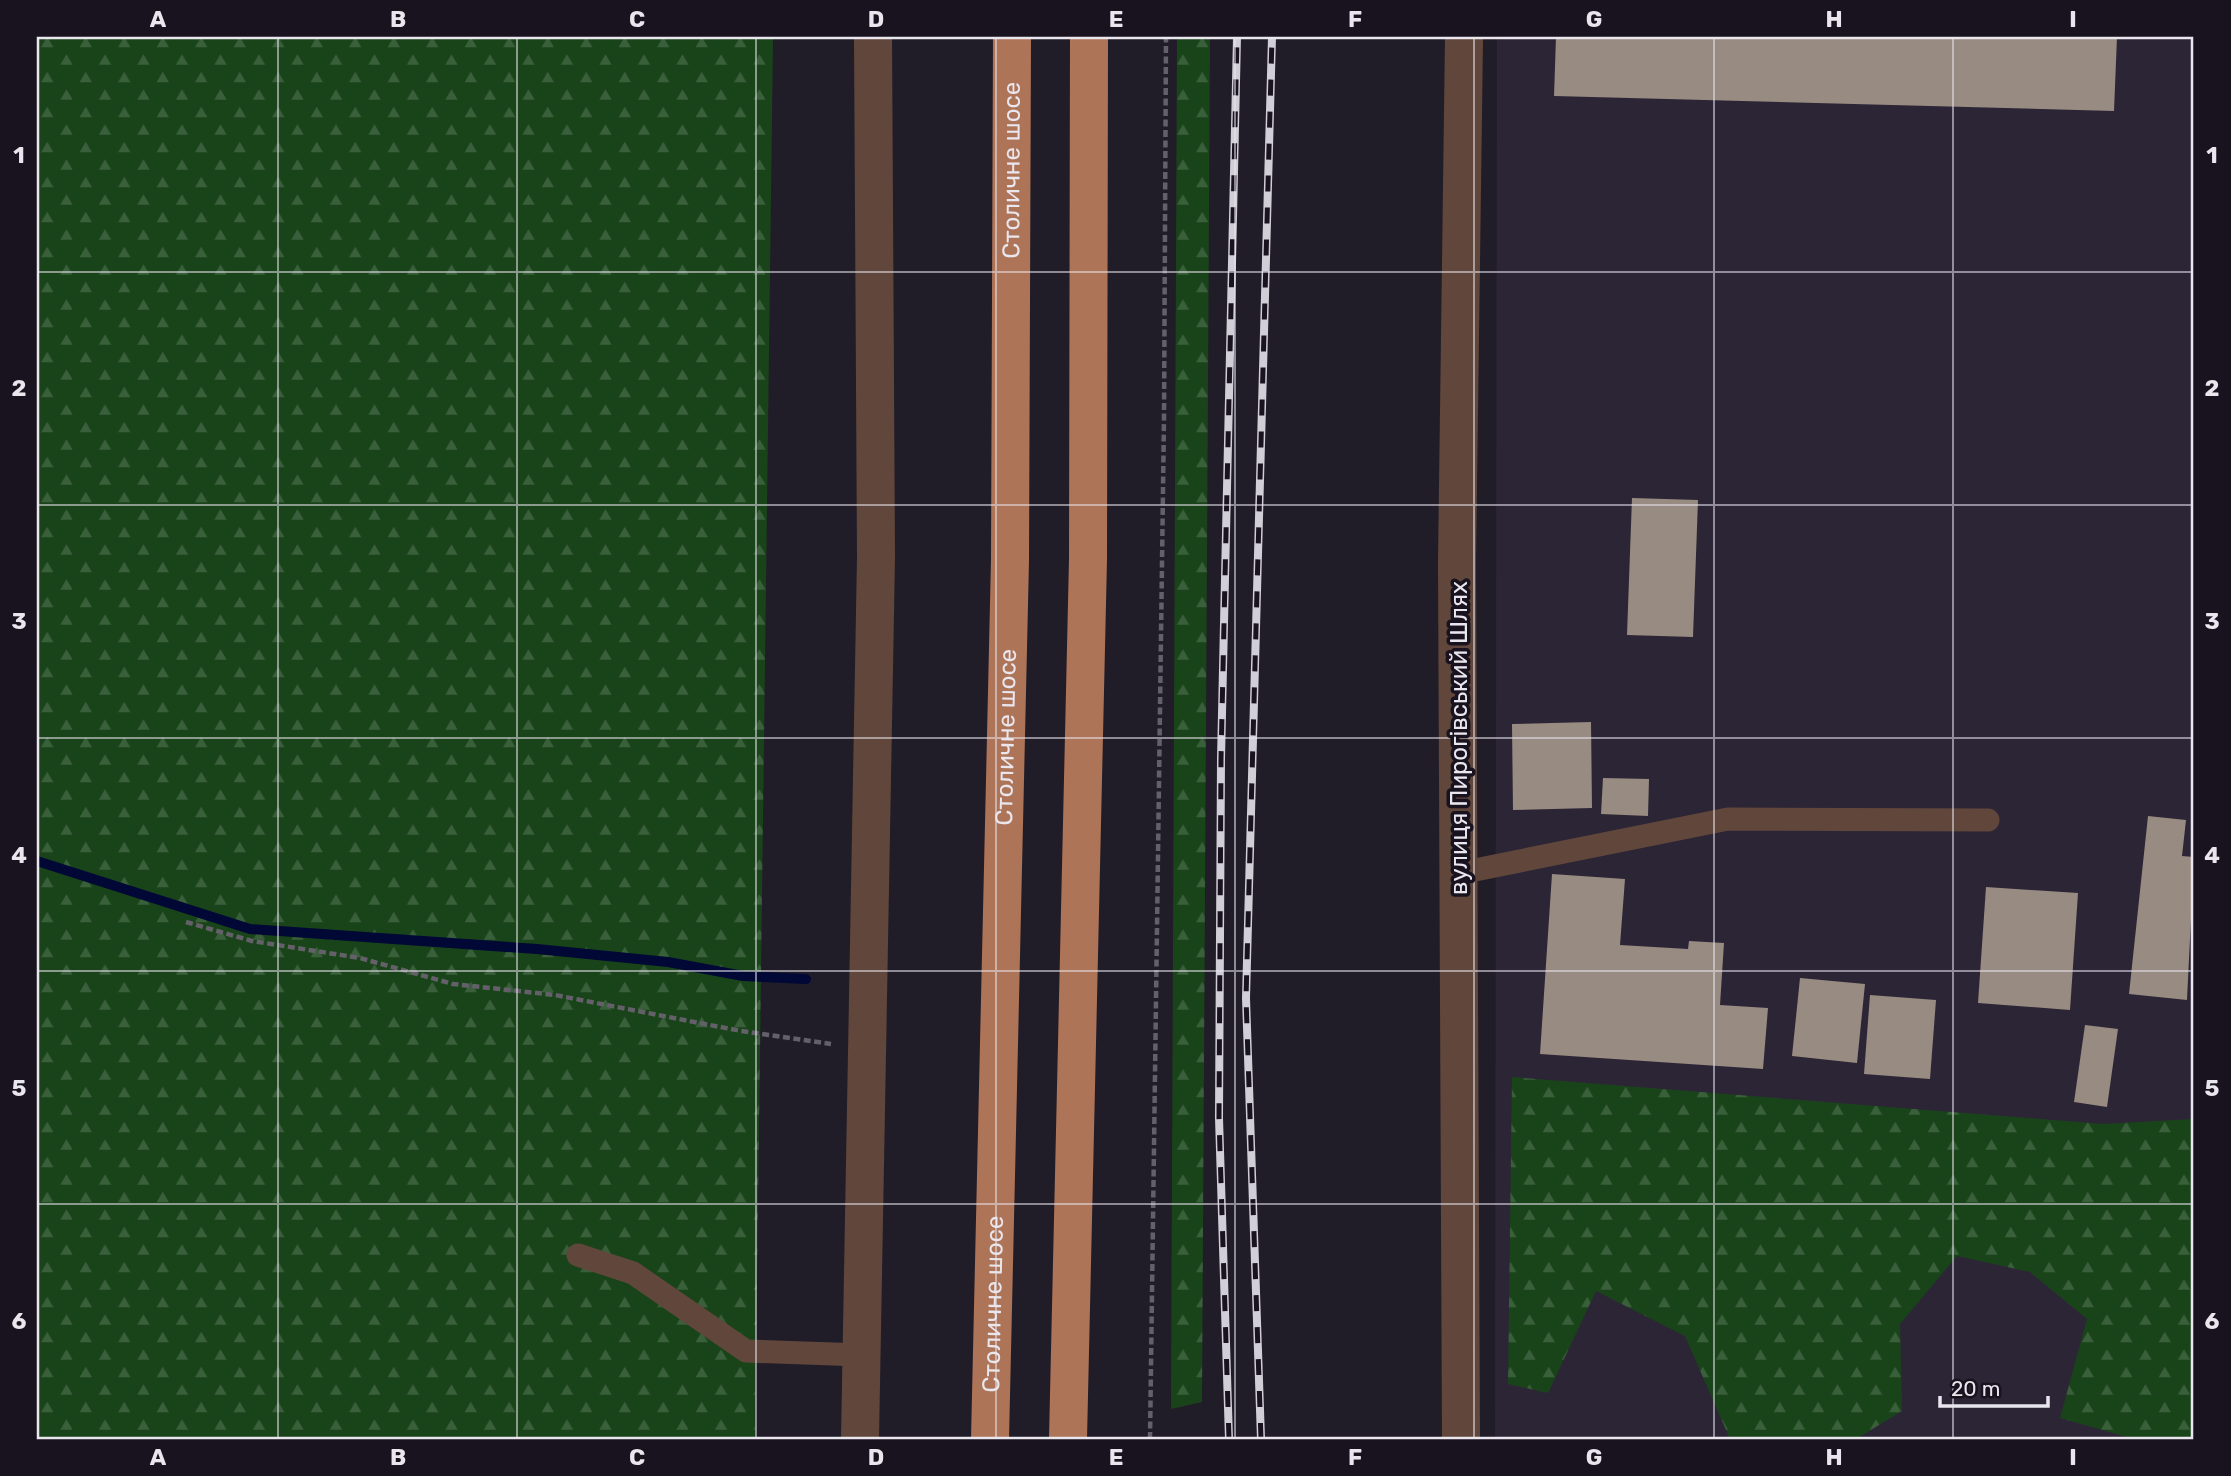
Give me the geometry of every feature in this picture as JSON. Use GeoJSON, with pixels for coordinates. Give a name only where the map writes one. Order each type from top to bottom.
{"type":"FeatureCollection","features":[{"type":"Feature","properties":{"kind":"highway","name":"Столичне шосе"},"geometry":{"type":"LineString","coordinates":[[990,1439],[1010,560],[1012,37]]}},
{"type":"Feature","properties":{"kind":"highway"},"geometry":{"type":"LineString","coordinates":[[1068,1439],[1088,559],[1089,37]]}},
{"type":"Feature","properties":{"kind":"street"},"geometry":{"type":"LineString","coordinates":[[860,1439],[876,557],[873,37]]}},
{"type":"Feature","properties":{"kind":"street","name":"вулиця Пирогівський Шлях"},"geometry":{"type":"LineString","coordinates":[[1461,1439],[1457,562],[1464,37]]}},
{"type":"Feature","properties":{"kind":"lane"},"geometry":{"type":"LineString","coordinates":[[1460,873],[1728,819],[1988,820]]}},
{"type":"Feature","properties":{"kind":"lane"},"geometry":{"type":"LineString","coordinates":[[578,1255],[633,1273],[746,1351],[862,1355]]}},
{"type":"Feature","properties":{"kind":"path"},"geometry":{"type":"LineString","coordinates":[[1150,1439],[1164,418],[1166,37]]}},
{"type":"Feature","properties":{"kind":"path"},"geometry":{"type":"LineString","coordinates":[[186,922],[252,941],[360,958],[453,984],[555,995],[741,1031],[867,1049]]}},
{"type":"Feature","properties":{"kind":"shaded area"},"geometry":{"type":"Polygon","coordinates":[[[1497,37],[2194,37],[2194,1439],[1495,1439],[1497,37]]]}},
{"type":"Feature","properties":{"kind":"green space"},"geometry":{"type":"Polygon","coordinates":[[[37,37],[773,37],[755,1439],[37,1439],[37,37]]]}},
{"type":"Feature","properties":{"kind":"green space"},"geometry":{"type":"Polygon","coordinates":[[[1177,37],[1210,37],[1202,1402],[1171,1409],[1177,37]]]}},
{"type":"Feature","properties":{"kind":"green space"},"geometry":{"type":"Polygon","coordinates":[[[1512,1077],[2103,1124],[2194,1119],[2194,1439],[2134,1439],[2060,1418],[2087,1319],[2030,1272],[1957,1256],[1900,1324],[1902,1411],[1856,1439],[1730,1439],[1685,1336],[1596,1291],[1548,1393],[1508,1384],[1512,1077]]]}},
{"type":"Feature","properties":{"kind":"building"},"geometry":{"type":"Polygon","coordinates":[[[1556,37],[2117,37],[2114,111],[1554,96],[1556,37]]]}},
{"type":"Feature","properties":{"kind":"building"},"geometry":{"type":"Polygon","coordinates":[[[1632,498],[1698,500],[1693,637],[1627,635],[1632,498]]]}},
{"type":"Feature","properties":{"kind":"building"},"geometry":{"type":"Polygon","coordinates":[[[1591,722],[1592,808],[1513,810],[1512,724],[1591,722]]]}},
{"type":"Feature","properties":{"kind":"building"},"geometry":{"type":"Polygon","coordinates":[[[1603,778],[1649,779],[1648,816],[1601,814],[1603,778]]]}},
{"type":"Feature","properties":{"kind":"building"},"geometry":{"type":"Polygon","coordinates":[[[2148,816],[2186,820],[2182,856],[2194,857],[2187,1000],[2129,994],[2148,816]]]}},
{"type":"Feature","properties":{"kind":"building"},"geometry":{"type":"Polygon","coordinates":[[[1552,874],[1625,879],[1620,945],[1688,949],[1689,941],[1724,943],[1720,1005],[1768,1008],[1763,1069],[1540,1054],[1552,874]]]}},
{"type":"Feature","properties":{"kind":"building"},"geometry":{"type":"Polygon","coordinates":[[[1986,887],[2078,893],[2070,1010],[1978,1003],[1986,887]]]}},
{"type":"Feature","properties":{"kind":"building"},"geometry":{"type":"Polygon","coordinates":[[[1800,978],[1865,984],[1857,1063],[1792,1056],[1800,978]]]}},
{"type":"Feature","properties":{"kind":"building"},"geometry":{"type":"Polygon","coordinates":[[[1870,995],[1936,1000],[1930,1079],[1864,1074],[1870,995]]]}},
{"type":"Feature","properties":{"kind":"building"},"geometry":{"type":"Polygon","coordinates":[[[2085,1025],[2118,1029],[2107,1107],[2074,1102],[2085,1025]]]}},
{"type":"Feature","properties":{"kind":"waterway"},"geometry":{"type":"LineString","coordinates":[[37,861],[250,929],[537,949],[668,962],[743,976],[806,979]]}},
{"type":"Feature","properties":{"kind":"railway"},"geometry":{"type":"LineString","coordinates":[[1229,1439],[1219,1118],[1221,759],[1237,37]]}},
{"type":"Feature","properties":{"kind":"railway"},"geometry":{"type":"LineString","coordinates":[[1261,1439],[1246,998],[1272,37]]}}]}
